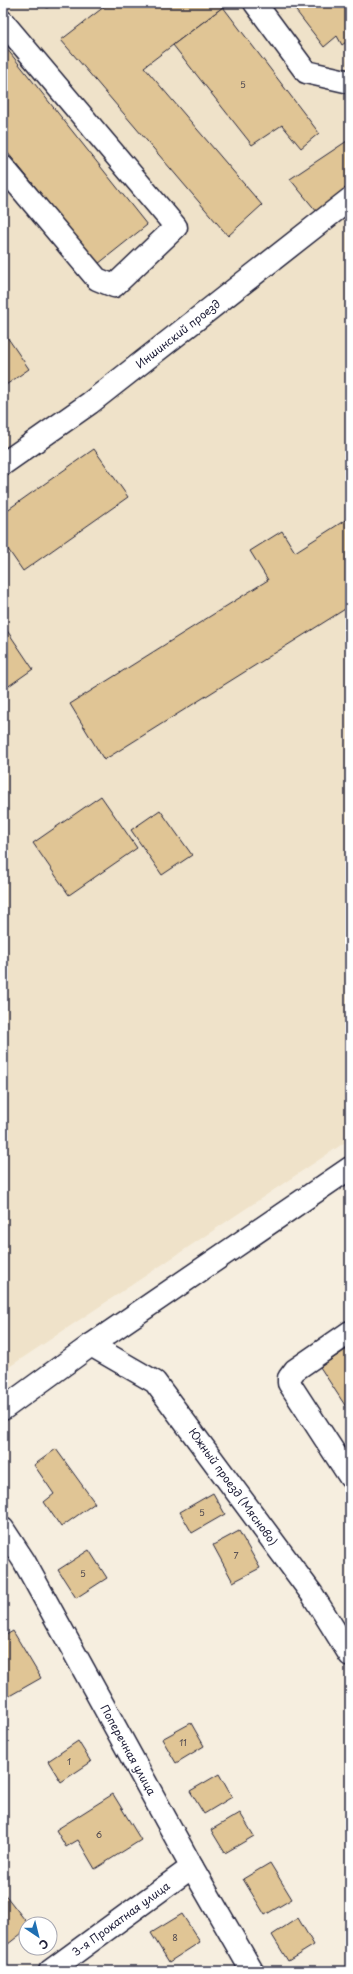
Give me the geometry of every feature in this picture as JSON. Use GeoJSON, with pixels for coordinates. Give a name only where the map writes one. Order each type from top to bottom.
{"type":"FeatureCollection","features":[{"type":"Feature","properties":{"kind":"street"},"geometry":{"type":"LineString","coordinates":[[255,3],[306,72],[350,82]]}},
{"type":"Feature","properties":{"kind":"street"},"geometry":{"type":"LineString","coordinates":[[3,22],[176,227],[114,286],[97,279],[3,167]]}},
{"type":"Feature","properties":{"kind":"street","name":"Иншинский проезд"},"geometry":{"type":"LineString","coordinates":[[3,464],[90,403],[350,198]]}},
{"type":"Feature","properties":{"kind":"street"},"geometry":{"type":"LineString","coordinates":[[3,1409],[91,1345],[350,1168]]}},
{"type":"Feature","properties":{"kind":"street"},"geometry":{"type":"LineString","coordinates":[[350,1332],[295,1370],[289,1378],[289,1383],[350,1477]]}},
{"type":"Feature","properties":{"kind":"street","name":"Южный проезд (Мясново)"},"geometry":{"type":"LineString","coordinates":[[91,1345],[155,1382],[312,1594],[350,1655]]}},
{"type":"Feature","properties":{"kind":"street","name":"Поперечная улица"},"geometry":{"type":"LineString","coordinates":[[3,1529],[28,1568],[192,1867],[252,1971]]}},
{"type":"Feature","properties":{"kind":"street","name":"3-я Прокатная улица"},"geometry":{"type":"LineString","coordinates":[[50,1971],[192,1867]]}},
{"type":"Feature","properties":{"kind":"shaded area"},"geometry":{"type":"Polygon","coordinates":[[[3,3],[350,3],[350,1139],[3,1371],[3,3]]]}},
{"type":"Feature","properties":{"kind":"building"},"geometry":{"type":"Polygon","coordinates":[[[43,3],[53,3],[47,8],[43,3]]]}},
{"type":"Feature","properties":{"kind":"building"},"geometry":{"type":"Polygon","coordinates":[[[109,3],[220,3],[223,7],[144,67],[262,205],[228,236],[61,40],[109,3]]]}},
{"type":"Feature","properties":{"kind":"building"},"geometry":{"type":"Polygon","coordinates":[[[290,3],[350,3],[350,39],[342,45],[337,36],[324,47],[290,3]]]}},
{"type":"Feature","properties":{"kind":"building"},"geometry":{"type":"Polygon","coordinates":[[[223,7],[319,133],[301,148],[282,125],[252,145],[173,45],[223,7]]]}},
{"type":"Feature","properties":{"kind":"building"},"geometry":{"type":"Polygon","coordinates":[[[3,44],[147,225],[98,264],[3,147],[3,44]]]}},
{"type":"Feature","properties":{"kind":"building"},"geometry":{"type":"Polygon","coordinates":[[[350,139],[350,187],[317,212],[290,179],[350,139]]]}},
{"type":"Feature","properties":{"kind":"building"},"geometry":{"type":"Polygon","coordinates":[[[3,331],[29,369],[3,387],[3,331]]]}},
{"type":"Feature","properties":{"kind":"building"},"geometry":{"type":"Polygon","coordinates":[[[94,449],[128,497],[23,571],[3,542],[3,513],[94,449]]]}},
{"type":"Feature","properties":{"kind":"building"},"geometry":{"type":"Polygon","coordinates":[[[350,517],[350,606],[104,760],[70,704],[268,580],[250,551],[282,531],[295,552],[350,517]]]}},
{"type":"Feature","properties":{"kind":"building"},"geometry":{"type":"Polygon","coordinates":[[[6,629],[33,669],[3,690],[3,631],[6,629]]]}},
{"type":"Feature","properties":{"kind":"building"},"geometry":{"type":"Polygon","coordinates":[[[101,796],[137,848],[69,895],[33,843],[101,796]]]}},
{"type":"Feature","properties":{"kind":"building"},"geometry":{"type":"Polygon","coordinates":[[[160,810],[192,855],[162,875],[131,830],[160,810]]]}},
{"type":"Feature","properties":{"kind":"building"},"geometry":{"type":"Polygon","coordinates":[[[350,1347],[350,1413],[320,1367],[350,1347]]]}},
{"type":"Feature","properties":{"kind":"building"},"geometry":{"type":"Polygon","coordinates":[[[56,1449],[95,1503],[61,1527],[44,1502],[54,1494],[34,1465],[56,1449]]]}},
{"type":"Feature","properties":{"kind":"building"},"geometry":{"type":"Polygon","coordinates":[[[213,1493],[225,1514],[192,1533],[180,1512],[213,1493]]]}},
{"type":"Feature","properties":{"kind":"building"},"geometry":{"type":"Polygon","coordinates":[[[239,1531],[260,1568],[233,1582],[213,1545],[239,1531]]]}},
{"type":"Feature","properties":{"kind":"building"},"geometry":{"type":"Polygon","coordinates":[[[89,1550],[107,1578],[76,1598],[58,1570],[89,1550]]]}},
{"type":"Feature","properties":{"kind":"building"},"geometry":{"type":"Polygon","coordinates":[[[13,1631],[41,1678],[4,1699],[3,1637],[13,1631]]]}},
{"type":"Feature","properties":{"kind":"building"},"geometry":{"type":"Polygon","coordinates":[[[191,1723],[204,1746],[176,1763],[162,1739],[191,1723]]]}},
{"type":"Feature","properties":{"kind":"building"},"geometry":{"type":"Polygon","coordinates":[[[78,1741],[91,1762],[61,1782],[48,1761],[78,1741]]]}},
{"type":"Feature","properties":{"kind":"building"},"geometry":{"type":"Polygon","coordinates":[[[219,1774],[232,1797],[204,1814],[190,1791],[219,1774]]]}},
{"type":"Feature","properties":{"kind":"building"},"geometry":{"type":"Polygon","coordinates":[[[113,1794],[141,1840],[95,1869],[78,1840],[66,1847],[56,1830],[113,1794]]]}},
{"type":"Feature","properties":{"kind":"building"},"geometry":{"type":"Polygon","coordinates":[[[240,1813],[254,1836],[225,1853],[211,1830],[240,1813]]]}},
{"type":"Feature","properties":{"kind":"building"},"geometry":{"type":"Polygon","coordinates":[[[270,1863],[292,1899],[265,1915],[243,1879],[270,1863]]]}},
{"type":"Feature","properties":{"kind":"building"},"geometry":{"type":"Polygon","coordinates":[[[3,1892],[22,1916],[18,1916],[18,1936],[3,1948],[3,1892]]]}},
{"type":"Feature","properties":{"kind":"building"},"geometry":{"type":"Polygon","coordinates":[[[182,1914],[200,1942],[169,1962],[151,1933],[182,1914]]]}},
{"type":"Feature","properties":{"kind":"building"},"geometry":{"type":"Polygon","coordinates":[[[298,1918],[314,1945],[288,1961],[272,1935],[298,1918]]]}}]}
